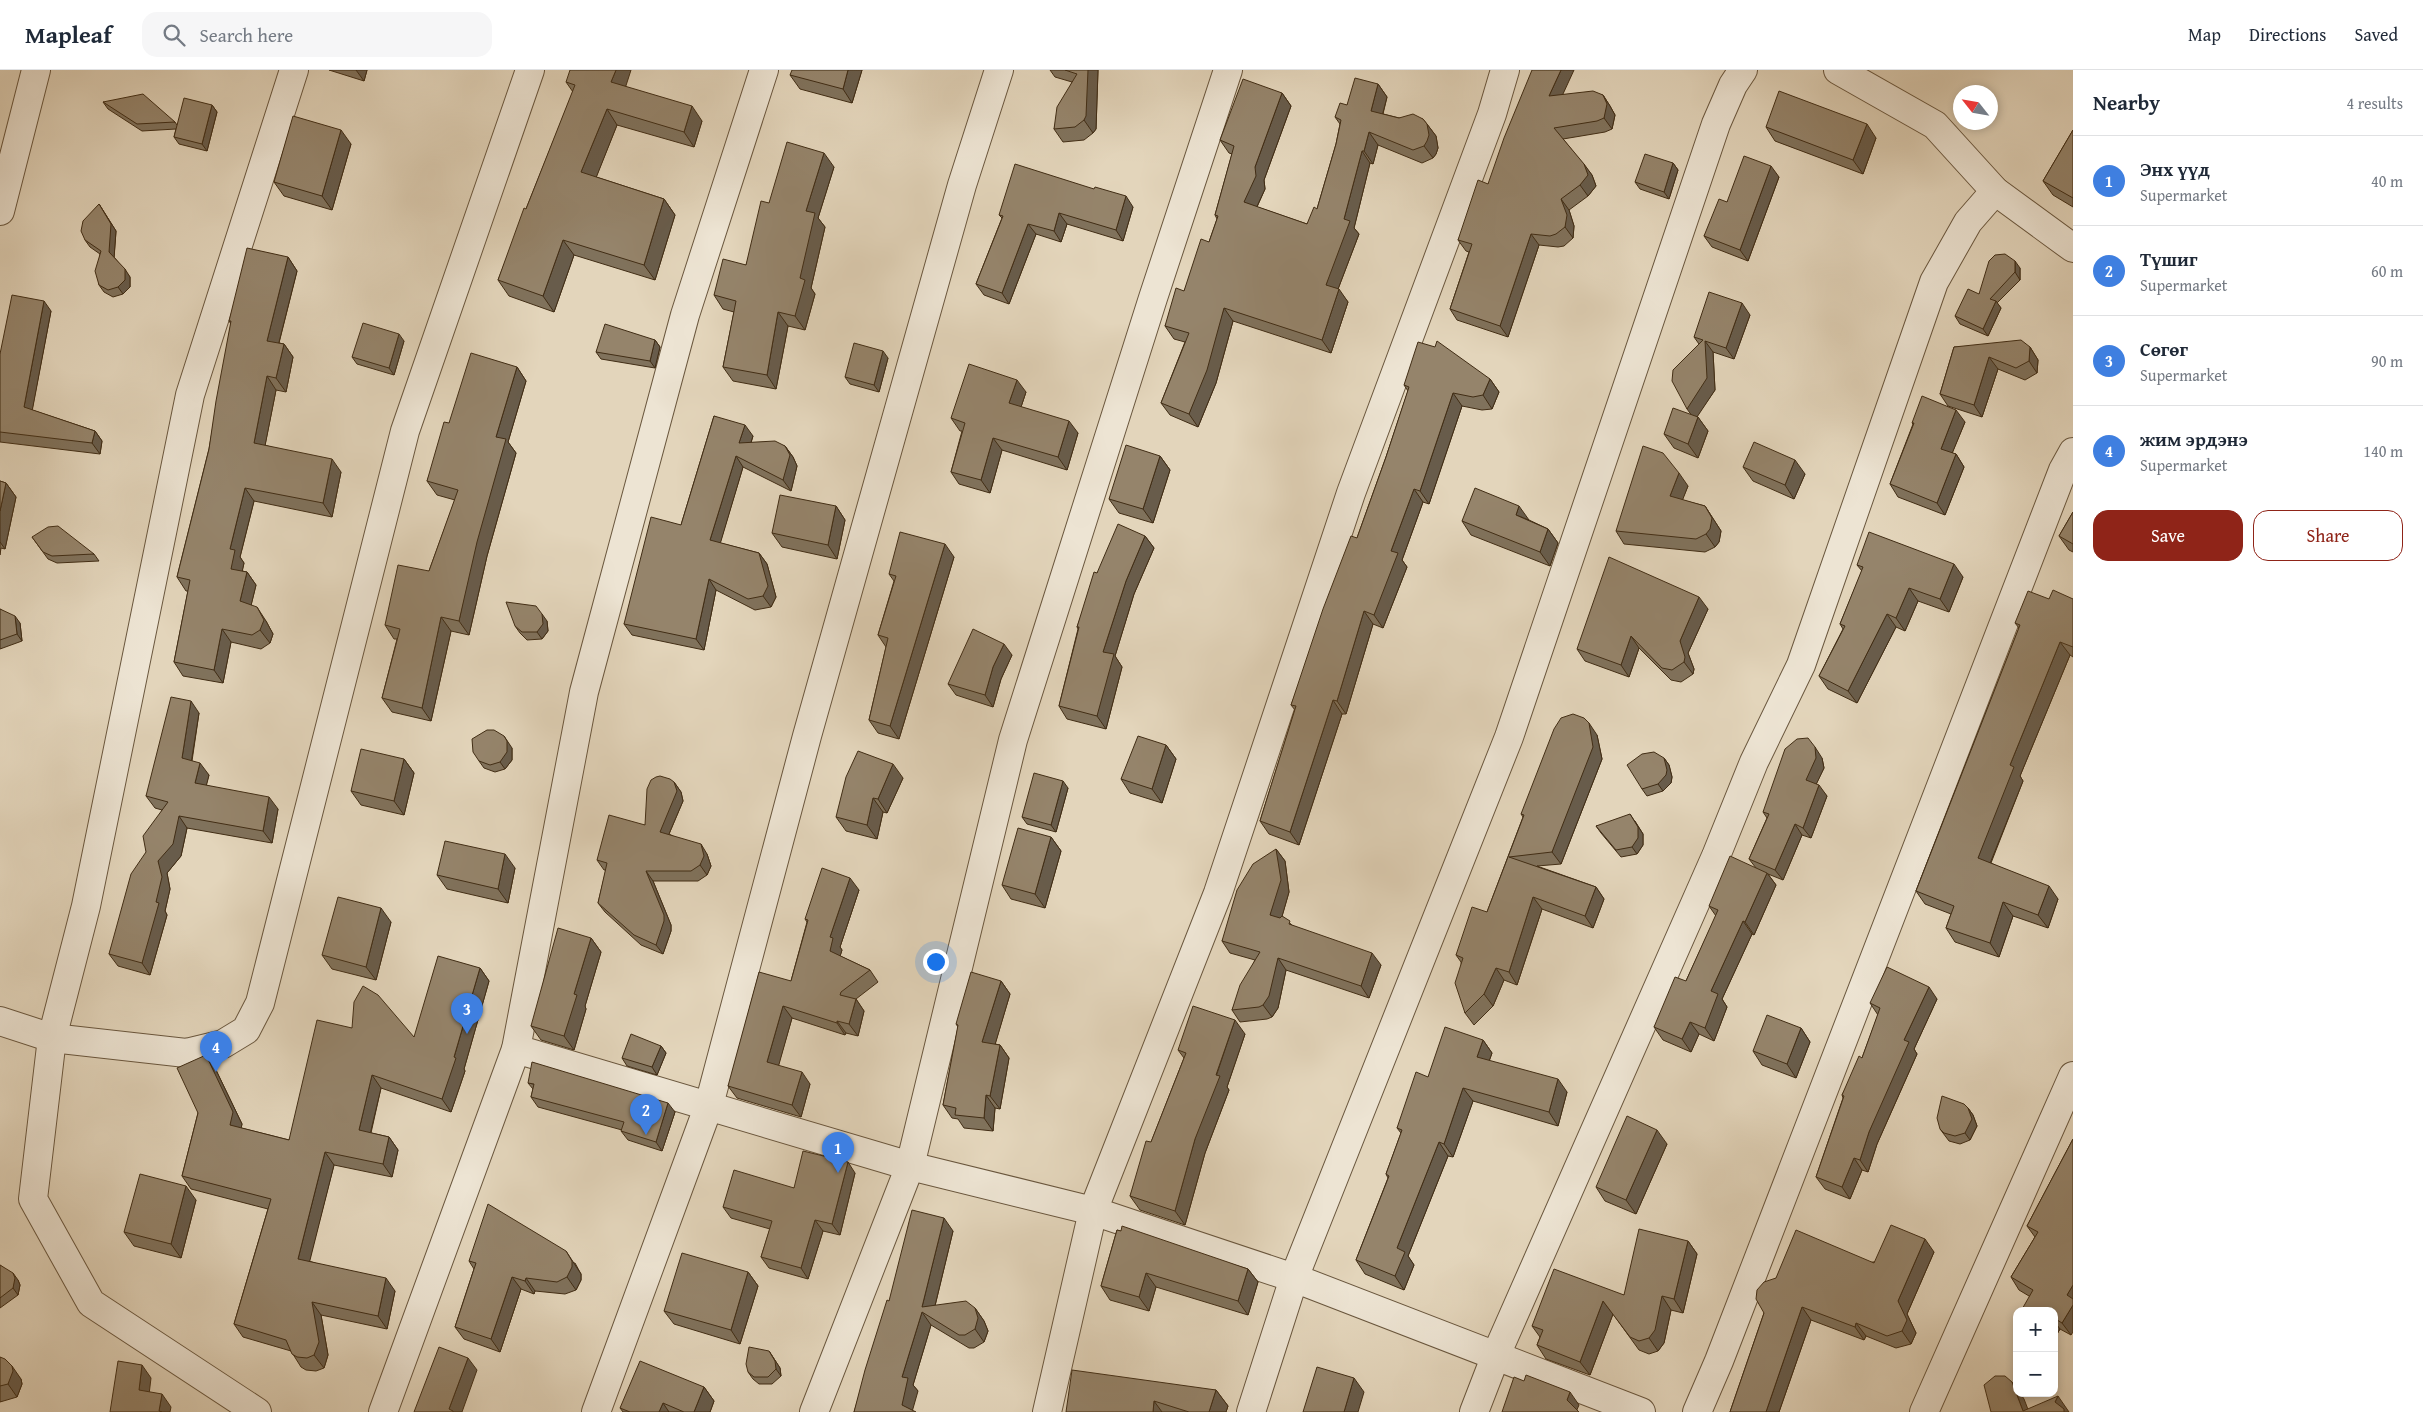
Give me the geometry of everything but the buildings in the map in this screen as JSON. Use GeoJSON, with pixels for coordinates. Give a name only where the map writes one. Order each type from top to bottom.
{"type":"FeatureCollection","features":[{"type":"Feature","properties":{"kind":"street"},"geometry":{"type":"LineString","coordinates":[[0,212],[36,70]]}},
{"type":"Feature","properties":{"kind":"street"},"geometry":{"type":"LineString","coordinates":[[257,1412],[92,1303],[33,1199],[52,1038],[86,906],[190,395],[294,70]]}},
{"type":"Feature","properties":{"kind":"street"},"geometry":{"type":"LineString","coordinates":[[0,1021],[52,1038],[186,1053],[223,1044],[246,1030],[260,1003],[405,431],[530,70]]}},
{"type":"Feature","properties":{"kind":"street"},"geometry":{"type":"LineString","coordinates":[[383,1412],[516,1049],[584,692],[685,315],[764,70]]}},
{"type":"Feature","properties":{"kind":"street"},"geometry":{"type":"LineString","coordinates":[[596,1412],[709,1105],[810,726],[960,194],[999,70]]}},
{"type":"Feature","properties":{"kind":"street"},"geometry":{"type":"LineString","coordinates":[[814,1412],[910,1166],[1013,740],[1153,298],[1228,70]]}},
{"type":"Feature","properties":{"kind":"street"},"geometry":{"type":"LineString","coordinates":[[1047,1412],[1093,1211],[1218,893],[1350,494],[1497,101],[1505,70]]}},
{"type":"Feature","properties":{"kind":"street"},"geometry":{"type":"LineString","coordinates":[[1251,1412],[1294,1278],[1509,737],[1716,124],[1733,85],[1743,70]]}},
{"type":"Feature","properties":{"kind":"street"},"geometry":{"type":"LineString","coordinates":[[1838,70],[1935,125],[1995,191],[2073,248]]}},
{"type":"Feature","properties":{"kind":"street"},"geometry":{"type":"LineString","coordinates":[[1474,1412],[1496,1355],[1716,856],[1754,762],[1801,664],[1934,282],[1968,222],[1995,191]]}},
{"type":"Feature","properties":{"kind":"street"},"geometry":{"type":"LineString","coordinates":[[1697,1412],[1719,1361],[2063,470],[2073,452]]}},
{"type":"Feature","properties":{"kind":"street"},"geometry":{"type":"LineString","coordinates":[[516,1049],[910,1166],[1093,1211],[1294,1278],[1641,1412]]}},
{"type":"Feature","properties":{"kind":"street"},"geometry":{"type":"LineString","coordinates":[[1924,1412],[2073,1076]]}},
{"type":"Feature","properties":{"kind":"place","name":"Сөгөг"},"geometry":{"type":"Point","coordinates":[467,1034]}},
{"type":"Feature","properties":{"kind":"place","name":"жим эрдэнэ"},"geometry":{"type":"Point","coordinates":[216,1072]}},
{"type":"Feature","properties":{"kind":"place","name":"Түшиг"},"geometry":{"type":"Point","coordinates":[646,1135]}},
{"type":"Feature","properties":{"kind":"place","name":"Энх үүд"},"geometry":{"type":"Point","coordinates":[838,1173]}}]}
